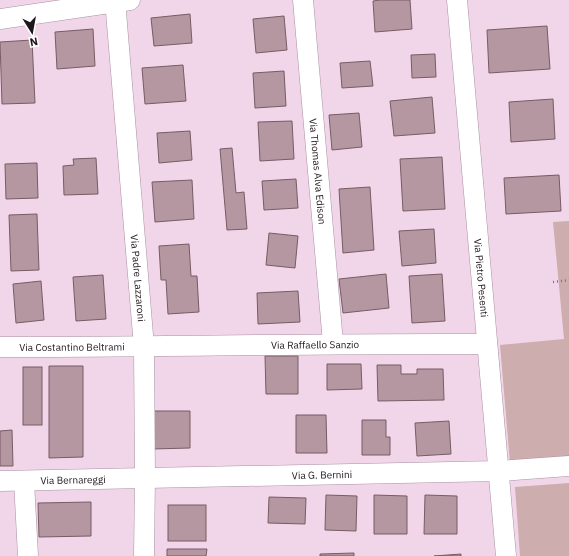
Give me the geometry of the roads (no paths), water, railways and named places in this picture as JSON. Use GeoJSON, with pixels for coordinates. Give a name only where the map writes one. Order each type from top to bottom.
{"type":"FeatureCollection","features":[{"type":"Feature","properties":{"kind":"street"},"geometry":{"type":"LineString","coordinates":[[0,19],[120,0]]}},
{"type":"Feature","properties":{"kind":"street","name":"Via Padre Lazzaroni"},"geometry":{"type":"LineString","coordinates":[[120,0],[144,347],[144,556]]}},
{"type":"Feature","properties":{"kind":"street","name":"Via Thomas Alva Edison"},"geometry":{"type":"LineString","coordinates":[[304,0],[333,343]]}},
{"type":"Feature","properties":{"kind":"street","name":"Via Pietro Pesenti"},"geometry":{"type":"LineString","coordinates":[[457,0],[506,556]]}},
{"type":"Feature","properties":{"kind":"street","name":"Via Raffaello Sanzio"},"geometry":{"type":"LineString","coordinates":[[144,347],[333,343],[487,344]]}},
{"type":"Feature","properties":{"kind":"street","name":"Via Costantino Beltrami"},"geometry":{"type":"LineString","coordinates":[[0,347],[144,347]]}},
{"type":"Feature","properties":{"kind":"street","name":"Via G. Bernini"},"geometry":{"type":"LineString","coordinates":[[145,479],[498,471],[569,466]]}},
{"type":"Feature","properties":{"kind":"street","name":"Via Bernareggi"},"geometry":{"type":"LineString","coordinates":[[0,481],[145,479]]}},
{"type":"Feature","properties":{"kind":"street"},"geometry":{"type":"LineString","coordinates":[[24,481],[28,556]]}}]}
